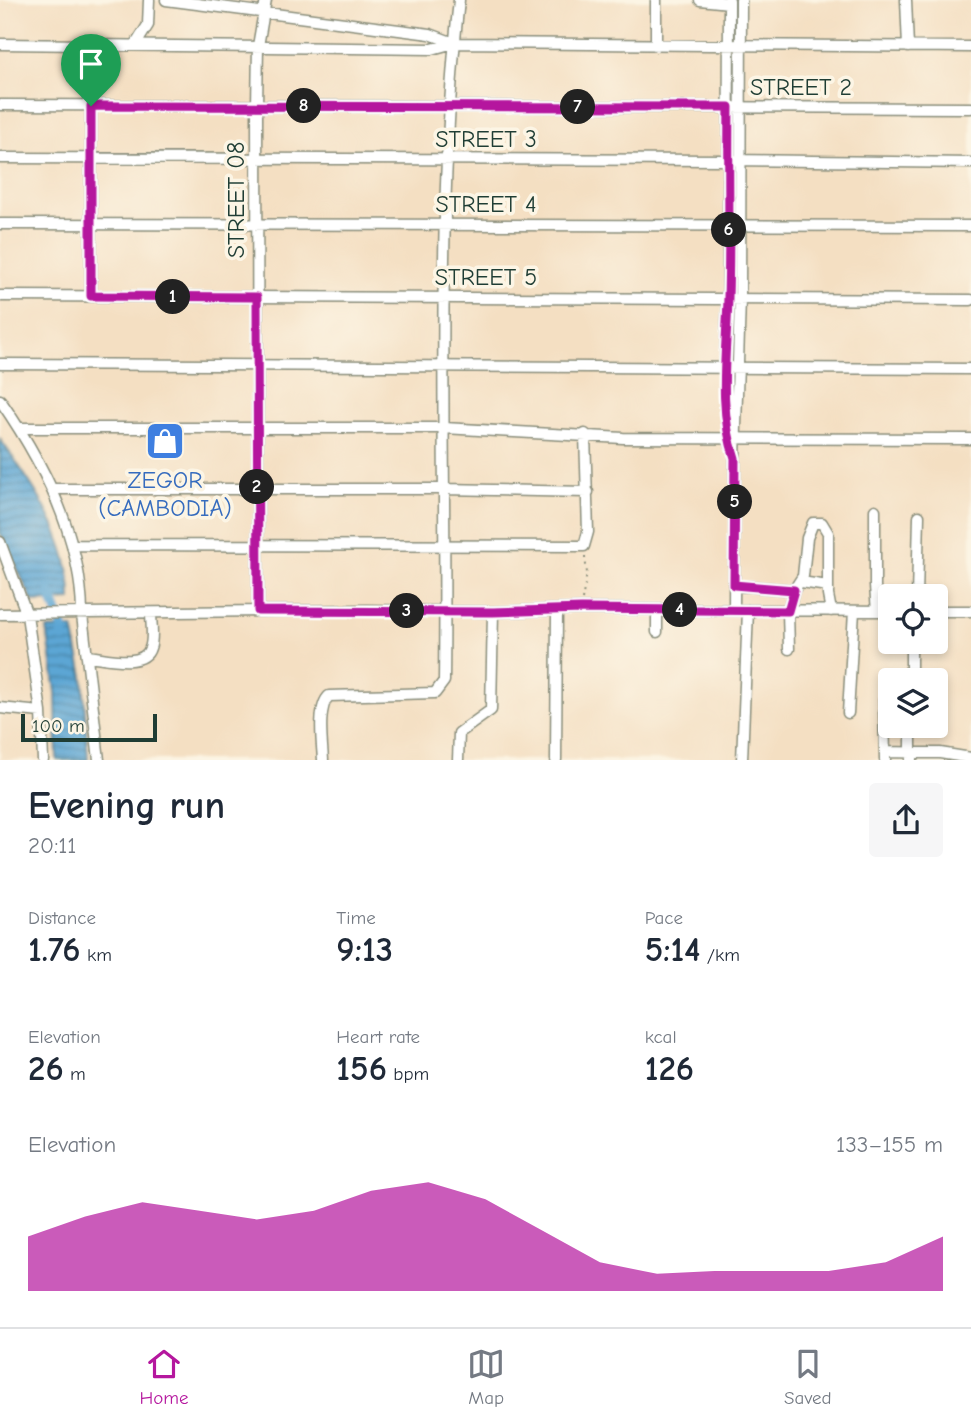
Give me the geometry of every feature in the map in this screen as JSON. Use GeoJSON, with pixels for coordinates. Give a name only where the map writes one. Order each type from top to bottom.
{"type":"FeatureCollection","features":[{"type":"Feature","properties":{"kind":"street"},"geometry":{"type":"LineString","coordinates":[[136,44],[148,25],[149,0]]}},
{"type":"Feature","properties":{"kind":"street"},"geometry":{"type":"LineString","coordinates":[[166,0],[430,34],[454,43]]}},
{"type":"Feature","properties":{"kind":"street","name":"STREET 08"},"geometry":{"type":"LineString","coordinates":[[258,611],[257,106],[258,46],[266,0]]}},
{"type":"Feature","properties":{"kind":"street"},"geometry":{"type":"LineString","coordinates":[[323,760],[322,708],[329,696],[435,693],[444,681],[445,225],[449,107],[459,0]]}},
{"type":"Feature","properties":{"kind":"street"},"geometry":{"type":"LineString","coordinates":[[656,0],[656,46]]}},
{"type":"Feature","properties":{"kind":"street"},"geometry":{"type":"LineString","coordinates":[[700,0],[729,2],[729,160],[740,299],[739,369],[733,440]]}},
{"type":"Feature","properties":{"kind":"street"},"geometry":{"type":"LineString","coordinates":[[734,610],[735,458],[725,369],[728,299],[741,161],[741,0]]}},
{"type":"Feature","properties":{"kind":"street"},"geometry":{"type":"LineString","coordinates":[[906,0],[908,47]]}},
{"type":"Feature","properties":{"kind":"street"},"geometry":{"type":"LineString","coordinates":[[0,44],[432,49],[454,43],[971,47]]}},
{"type":"Feature","properties":{"kind":"street"},"geometry":{"type":"LineString","coordinates":[[91,44],[91,296]]}},
{"type":"Feature","properties":{"kind":"street","name":"STREET 2"},"geometry":{"type":"LineString","coordinates":[[0,105],[971,108]]}},
{"type":"Feature","properties":{"kind":"street","name":"STREET 3"},"geometry":{"type":"LineString","coordinates":[[0,159],[971,163]]}},
{"type":"Feature","properties":{"kind":"street","name":"STREET 4"},"geometry":{"type":"LineString","coordinates":[[0,224],[971,226]]}},
{"type":"Feature","properties":{"kind":"street","name":"STREET 5"},"geometry":{"type":"LineString","coordinates":[[0,296],[971,300]]}},
{"type":"Feature","properties":{"kind":"street"},"geometry":{"type":"LineString","coordinates":[[0,364],[971,369]]}},
{"type":"Feature","properties":{"kind":"street"},"geometry":{"type":"LineString","coordinates":[[0,400],[19,428],[52,489],[72,545],[82,591],[82,615],[99,760]]}},
{"type":"Feature","properties":{"kind":"street"},"geometry":{"type":"LineString","coordinates":[[19,428],[444,428],[623,438],[971,439]]}},
{"type":"Feature","properties":{"kind":"street"},"geometry":{"type":"LineString","coordinates":[[72,545],[584,546],[588,531],[585,435]]}},
{"type":"Feature","properties":{"kind":"street"},"geometry":{"type":"LineString","coordinates":[[52,489],[444,489],[588,492]]}},
{"type":"Feature","properties":{"kind":"street"},"geometry":{"type":"LineString","coordinates":[[0,614],[493,612],[581,609],[877,611],[875,510]]}},
{"type":"Feature","properties":{"kind":"street"},"geometry":{"type":"LineString","coordinates":[[917,584],[919,516]]}},
{"type":"Feature","properties":{"kind":"street"},"geometry":{"type":"LineString","coordinates":[[789,649],[788,611],[798,586],[813,523],[822,523],[828,533],[831,611]]}},
{"type":"Feature","properties":{"kind":"street"},"geometry":{"type":"LineString","coordinates":[[0,542],[27,615],[41,712],[43,760]]}},
{"type":"Feature","properties":{"kind":"street"},"geometry":{"type":"LineString","coordinates":[[734,585],[828,586]]}},
{"type":"Feature","properties":{"kind":"street"},"geometry":{"type":"LineString","coordinates":[[556,760],[557,610]]}},
{"type":"Feature","properties":{"kind":"street"},"geometry":{"type":"LineString","coordinates":[[657,610],[657,632]]}},
{"type":"Feature","properties":{"kind":"street"},"geometry":{"type":"LineString","coordinates":[[742,760],[748,610]]}},
{"type":"Feature","properties":{"kind":"street"},"geometry":{"type":"LineString","coordinates":[[848,713],[854,611]]}},
{"type":"Feature","properties":{"kind":"street"},"geometry":{"type":"LineString","coordinates":[[948,611],[971,611]]}},
{"type":"Feature","properties":{"kind":"street"},"geometry":{"type":"LineString","coordinates":[[458,760],[459,733],[491,710],[493,612]]}},
{"type":"Feature","properties":{"kind":"street"},"geometry":{"type":"LineString","coordinates":[[87,656],[129,660],[143,658],[150,652],[152,643],[151,613]]}},
{"type":"Feature","properties":{"kind":"street"},"geometry":{"type":"LineString","coordinates":[[0,708],[41,712]]}},
{"type":"Feature","properties":{"kind":"street"},"geometry":{"type":"LineString","coordinates":[[885,738],[885,756],[971,758]]}},
{"type":"Feature","properties":{"kind":"street"},"geometry":{"type":"LineString","coordinates":[[911,738],[911,756]]}},
{"type":"Feature","properties":{"kind":"path"},"geometry":{"type":"LineString","coordinates":[[581,609],[587,573],[584,546]]}},
{"type":"Feature","properties":{"kind":"water"},"geometry":{"type":"Polygon","coordinates":[[[0,439],[38,495],[58,535],[70,578],[71,600],[33,602],[0,532],[0,439]]]}},
{"type":"Feature","properties":{"kind":"water"},"geometry":{"type":"Polygon","coordinates":[[[73,628],[83,676],[88,760],[57,760],[56,692],[47,629],[73,628]]]}},
{"type":"Feature","properties":{"kind":"waterway"},"geometry":{"type":"LineString","coordinates":[[50,593],[63,628],[63,638]]}},
{"type":"Feature","properties":{"kind":"place","name":"ZEGOR (CAMBODIA)"},"geometry":{"type":"Point","coordinates":[165,441]}},
{"type":"Feature","properties":{"kind":"route"},"geometry":{"type":"LineString","coordinates":[[91,106],[729,107],[725,369],[729,439],[735,458],[734,585],[794,590],[788,611],[258,611],[257,297],[91,296],[91,106]]}}]}
